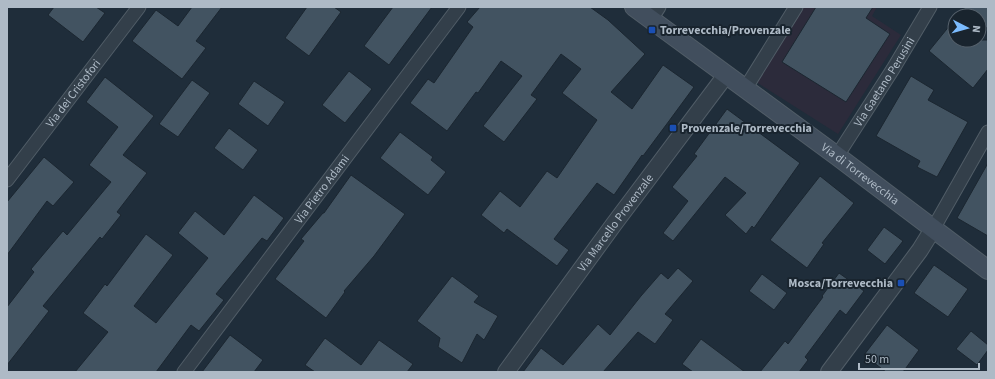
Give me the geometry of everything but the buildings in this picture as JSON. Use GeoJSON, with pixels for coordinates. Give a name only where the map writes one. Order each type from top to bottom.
{"type":"FeatureCollection","features":[{"type":"Feature","properties":{"kind":"main road","name":"Via di Torrevecchia"},"geometry":{"type":"LineString","coordinates":[[634,7],[655,13],[726,75],[837,156],[988,270]]}},
{"type":"Feature","properties":{"kind":"street","name":"Via dei Cristofori"},"geometry":{"type":"LineString","coordinates":[[7,180],[138,7]]}},
{"type":"Feature","properties":{"kind":"street","name":"Via Pietro Adami"},"geometry":{"type":"LineString","coordinates":[[184,372],[460,7]]}},
{"type":"Feature","properties":{"kind":"street"},"geometry":{"type":"LineString","coordinates":[[745,89],[796,7]]}},
{"type":"Feature","properties":{"kind":"street","name":"Via Gaetano Perusini"},"geometry":{"type":"LineString","coordinates":[[837,156],[893,69],[930,7]]}},
{"type":"Feature","properties":{"kind":"street","name":"Via Marcello Provenzale"},"geometry":{"type":"LineString","coordinates":[[506,372],[614,224],[726,75]]}},
{"type":"Feature","properties":{"kind":"street"},"geometry":{"type":"LineString","coordinates":[[829,372],[920,250],[988,132]]}},
{"type":"Feature","properties":{"kind":"shaded area"},"geometry":{"type":"Polygon","coordinates":[[[802,7],[877,7],[872,16],[901,35],[838,134],[756,82],[802,7]]]}},
{"type":"Feature","properties":{"kind":"place","name":"Torrevecchia/Provenzale"},"geometry":{"type":"Point","coordinates":[652,30]}},
{"type":"Feature","properties":{"kind":"place","name":"Provenzale/Torrevecchia"},"geometry":{"type":"Point","coordinates":[673,128]}},
{"type":"Feature","properties":{"kind":"place","name":"Mosca/Torrevecchia"},"geometry":{"type":"Point","coordinates":[901,283]}}]}
